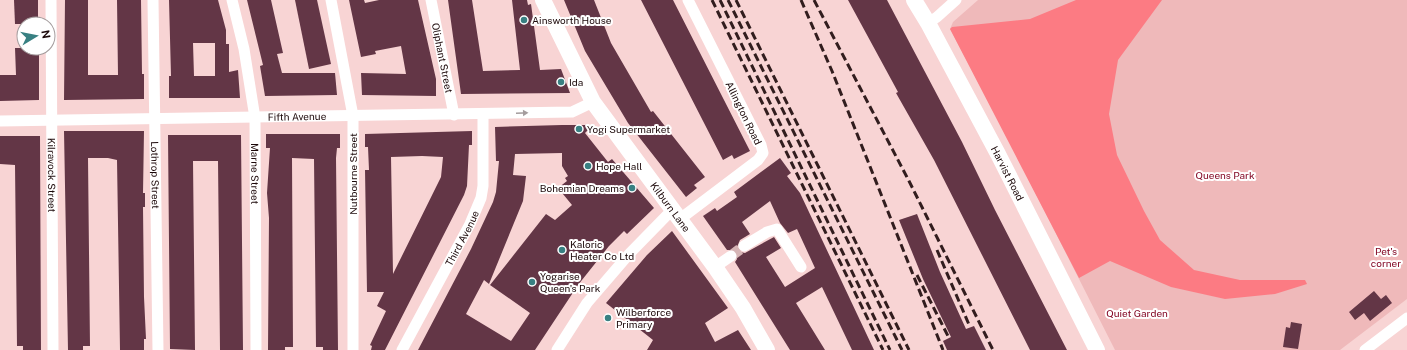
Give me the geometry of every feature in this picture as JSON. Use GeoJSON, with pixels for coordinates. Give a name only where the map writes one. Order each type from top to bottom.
{"type":"FeatureCollection","features":[{"type":"Feature","properties":{"kind":"main road","name":"Kilburn Lane"},"geometry":{"type":"LineString","coordinates":[[544,0],[593,102],[715,267],[743,308],[767,350]]}},
{"type":"Feature","properties":{"kind":"main road","name":"Harvist Road"},"geometry":{"type":"LineString","coordinates":[[914,0],[928,23],[998,154],[1097,350]]}},
{"type":"Feature","properties":{"kind":"street","name":"Kilravock Street"},"geometry":{"type":"LineString","coordinates":[[51,0],[53,350]]}},
{"type":"Feature","properties":{"kind":"street","name":"Lothrop Street"},"geometry":{"type":"LineString","coordinates":[[153,0],[158,350]]}},
{"type":"Feature","properties":{"kind":"street","name":"Marne Street"},"geometry":{"type":"LineString","coordinates":[[232,0],[244,49],[255,118],[256,350]]}},
{"type":"Feature","properties":{"kind":"street","name":"Nutbourne Street"},"geometry":{"type":"LineString","coordinates":[[331,0],[353,116],[353,350]]}},
{"type":"Feature","properties":{"kind":"street","name":"Oliphant Street"},"geometry":{"type":"LineString","coordinates":[[431,0],[454,115]]}},
{"type":"Feature","properties":{"kind":"street","name":"Allington Road"},"geometry":{"type":"LineString","coordinates":[[677,214],[758,160],[763,153],[761,145],[688,0]]}},
{"type":"Feature","properties":{"kind":"street"},"geometry":{"type":"LineString","coordinates":[[928,23],[956,0]]}},
{"type":"Feature","properties":{"kind":"street","name":"Fifth Avenue"},"geometry":{"type":"LineString","coordinates":[[0,121],[572,112],[593,102]]}},
{"type":"Feature","properties":{"kind":"street","name":"Third Avenue"},"geometry":{"type":"LineString","coordinates":[[403,349],[470,224],[481,198],[483,186],[483,114]]}},
{"type":"Feature","properties":{"kind":"street"},"geometry":{"type":"LineString","coordinates":[[557,350],[587,302],[630,253],[677,214]]}},
{"type":"Feature","properties":{"kind":"street"},"geometry":{"type":"LineString","coordinates":[[744,246],[767,232],[777,229],[801,267]]}},
{"type":"Feature","properties":{"kind":"street"},"geometry":{"type":"LineString","coordinates":[[715,267],[730,256]]}},
{"type":"Feature","properties":{"kind":"street"},"geometry":{"type":"LineString","coordinates":[[1365,350],[1407,318]]}},
{"type":"Feature","properties":{"kind":"green space","name":"Queens Park"},"geometry":{"type":"Polygon","coordinates":[[[978,0],[1407,0],[1407,299],[1340,350],[1115,350],[1007,137],[950,29],[953,22],[978,0]]]}},
{"type":"Feature","properties":{"kind":"shaded area"},"geometry":{"type":"Polygon","coordinates":[[[1076,0],[1162,0],[1118,60],[1109,114],[1117,155],[1160,240],[1194,270],[1240,280],[1305,280],[1307,284],[1275,294],[1225,299],[1171,287],[1110,261],[1079,278],[950,29],[952,27],[1030,19],[1076,0]]]}},
{"type":"Feature","properties":{"kind":"building"},"geometry":{"type":"Polygon","coordinates":[[[14,0],[38,0],[38,16],[16,16],[15,24],[14,0]]]}},
{"type":"Feature","properties":{"kind":"building"},"geometry":{"type":"Polygon","coordinates":[[[65,0],[88,0],[88,75],[118,75],[117,0],[141,0],[142,74],[144,74],[144,99],[64,100],[65,0]]]}},
{"type":"Feature","properties":{"kind":"building"},"geometry":{"type":"Polygon","coordinates":[[[169,0],[218,0],[226,30],[226,44],[229,44],[229,72],[238,70],[240,98],[169,98],[169,76],[171,76],[169,0]],[[193,43],[194,76],[215,76],[215,43],[193,43]]]}},
{"type":"Feature","properties":{"kind":"building"},"geometry":{"type":"Polygon","coordinates":[[[247,0],[271,0],[283,53],[277,54],[282,73],[335,73],[337,95],[265,96],[260,66],[263,65],[247,0]]]}},
{"type":"Feature","properties":{"kind":"building"},"geometry":{"type":"Polygon","coordinates":[[[295,0],[317,0],[331,64],[309,69],[295,0]]]}},
{"type":"Feature","properties":{"kind":"building"},"geometry":{"type":"Polygon","coordinates":[[[349,0],[364,0],[365,3],[379,0],[418,0],[436,79],[436,96],[362,95],[361,73],[406,74],[401,46],[375,51],[376,54],[361,57],[349,0]]]}},
{"type":"Feature","properties":{"kind":"building"},"geometry":{"type":"Polygon","coordinates":[[[448,0],[472,0],[483,71],[520,70],[512,0],[527,0],[528,5],[531,4],[540,70],[561,69],[570,93],[461,94],[448,0]]]}},
{"type":"Feature","properties":{"kind":"building"},"geometry":{"type":"Polygon","coordinates":[[[564,0],[594,0],[611,43],[651,112],[653,111],[705,177],[694,185],[697,188],[686,197],[628,123],[585,51],[564,0]]]}},
{"type":"Feature","properties":{"kind":"building"},"geometry":{"type":"Polygon","coordinates":[[[641,0],[673,0],[750,151],[734,159],[732,155],[723,160],[641,0]]]}},
{"type":"Feature","properties":{"kind":"building"},"geometry":{"type":"Polygon","coordinates":[[[848,0],[887,0],[962,142],[1067,350],[1030,350],[934,160],[896,93],[898,92],[848,0]]]}},
{"type":"Feature","properties":{"kind":"building"},"geometry":{"type":"Polygon","coordinates":[[[15,48],[16,56],[39,56],[39,100],[0,101],[0,75],[16,75],[15,48]]]}},
{"type":"Feature","properties":{"kind":"building"},"geometry":{"type":"Polygon","coordinates":[[[593,125],[585,133],[608,162],[612,159],[654,208],[627,234],[624,231],[609,246],[578,285],[535,350],[418,350],[471,249],[493,202],[496,192],[499,161],[496,161],[495,127],[593,125]],[[562,153],[515,154],[513,175],[526,176],[523,201],[489,284],[484,280],[466,314],[511,341],[530,313],[490,285],[546,214],[555,220],[572,205],[558,188],[567,181],[565,178],[568,176],[562,166],[562,153]]]}},
{"type":"Feature","properties":{"kind":"building"},"geometry":{"type":"Polygon","coordinates":[[[64,131],[144,131],[143,193],[145,193],[145,207],[143,207],[146,339],[144,339],[144,350],[120,350],[117,160],[108,158],[88,158],[90,346],[83,346],[83,350],[68,350],[64,131]]]}},
{"type":"Feature","properties":{"kind":"building"},"geometry":{"type":"Polygon","coordinates":[[[472,131],[472,145],[469,145],[467,186],[464,195],[385,350],[371,350],[372,346],[370,345],[386,311],[377,306],[384,292],[367,292],[365,170],[369,170],[368,147],[365,147],[365,134],[472,131]],[[391,157],[393,274],[441,177],[443,157],[391,157]]]}},
{"type":"Feature","properties":{"kind":"building"},"geometry":{"type":"Polygon","coordinates":[[[266,134],[340,134],[340,148],[337,148],[336,158],[338,350],[323,350],[323,347],[316,347],[314,159],[292,158],[293,347],[285,347],[285,350],[268,350],[269,218],[267,193],[270,148],[266,148],[266,134]]]}},
{"type":"Feature","properties":{"kind":"building"},"geometry":{"type":"Polygon","coordinates":[[[168,135],[241,135],[243,350],[220,350],[218,161],[193,161],[195,350],[170,349],[168,135]]]}},
{"type":"Feature","properties":{"kind":"building"},"geometry":{"type":"Polygon","coordinates":[[[0,136],[40,136],[41,350],[23,350],[23,346],[17,346],[15,165],[0,164],[0,136]]]}},
{"type":"Feature","properties":{"kind":"building"},"geometry":{"type":"Polygon","coordinates":[[[780,158],[791,173],[787,176],[800,193],[874,350],[852,350],[822,287],[796,303],[825,350],[790,350],[735,262],[737,259],[737,252],[734,250],[727,250],[703,216],[715,208],[717,211],[737,197],[734,192],[780,158]],[[770,201],[742,222],[750,234],[740,240],[737,247],[740,252],[745,253],[774,237],[781,248],[766,257],[785,287],[815,268],[797,229],[788,233],[780,223],[770,201]]]}},
{"type":"Feature","properties":{"kind":"building"},"geometry":{"type":"Polygon","coordinates":[[[917,214],[940,272],[966,329],[974,326],[986,350],[947,350],[943,341],[951,337],[923,279],[899,220],[917,214]]]}},
{"type":"Feature","properties":{"kind":"building"},"geometry":{"type":"Polygon","coordinates":[[[672,231],[728,308],[705,323],[715,342],[738,330],[751,350],[647,350],[653,340],[606,303],[647,255],[672,231]]]}},
{"type":"Feature","properties":{"kind":"building"},"geometry":{"type":"Polygon","coordinates":[[[1374,291],[1381,299],[1386,295],[1392,303],[1370,321],[1364,313],[1355,320],[1349,312],[1374,291]]]}},
{"type":"Feature","properties":{"kind":"building"},"geometry":{"type":"Polygon","coordinates":[[[1291,322],[1302,324],[1298,349],[1283,347],[1286,327],[1290,328],[1291,322]]]}},
{"type":"Feature","properties":{"kind":"tunnel"},"geometry":{"type":"LineString","coordinates":[[731,256],[744,246]]}},
{"type":"Feature","properties":{"kind":"railway"},"geometry":{"type":"LineString","coordinates":[[712,0],[883,350]]}},
{"type":"Feature","properties":{"kind":"railway"},"geometry":{"type":"LineString","coordinates":[[720,0],[890,350]]}},
{"type":"Feature","properties":{"kind":"railway"},"geometry":{"type":"LineString","coordinates":[[728,0],[902,350]]}},
{"type":"Feature","properties":{"kind":"railway"},"geometry":{"type":"LineString","coordinates":[[736,0],[909,350]]}},
{"type":"Feature","properties":{"kind":"railway"},"geometry":{"type":"LineString","coordinates":[[801,0],[832,71],[943,350]]}},
{"type":"Feature","properties":{"kind":"railway"},"geometry":{"type":"LineString","coordinates":[[814,0],[909,181],[993,350]]}},
{"type":"Feature","properties":{"kind":"railway"},"geometry":{"type":"LineString","coordinates":[[937,250],[970,327]]}},
{"type":"Feature","properties":{"kind":"railway"},"geometry":{"type":"LineString","coordinates":[[917,275],[949,338]]}},
{"type":"Feature","properties":{"kind":"place","name":"Ainsworth House"},"geometry":{"type":"Point","coordinates":[524,20]}},
{"type":"Feature","properties":{"kind":"place","name":"Ida"},"geometry":{"type":"Point","coordinates":[561,82]}},
{"type":"Feature","properties":{"kind":"place","name":"Yogi Supermarket"},"geometry":{"type":"Point","coordinates":[579,129]}},
{"type":"Feature","properties":{"kind":"place","name":"Hope Hall"},"geometry":{"type":"Point","coordinates":[588,166]}},
{"type":"Feature","properties":{"kind":"place","name":"Bohemian Dreams"},"geometry":{"type":"Point","coordinates":[632,188]}},
{"type":"Feature","properties":{"kind":"place","name":"Kaloric Heater Co Ltd"},"geometry":{"type":"Point","coordinates":[562,250]}},
{"type":"Feature","properties":{"kind":"place","name":"Yogarise Queen's Park"},"geometry":{"type":"Point","coordinates":[532,282]}},
{"type":"Feature","properties":{"kind":"place","name":"Wilberforce Primary"},"geometry":{"type":"Point","coordinates":[608,318]}},
{"type":"Feature","properties":{"kind":"park label","name":"Pet's corner"},"geometry":{"type":"Point","coordinates":[1386,256]}},
{"type":"Feature","properties":{"kind":"park label","name":"Quiet Garden"},"geometry":{"type":"Point","coordinates":[1137,313]}}]}
